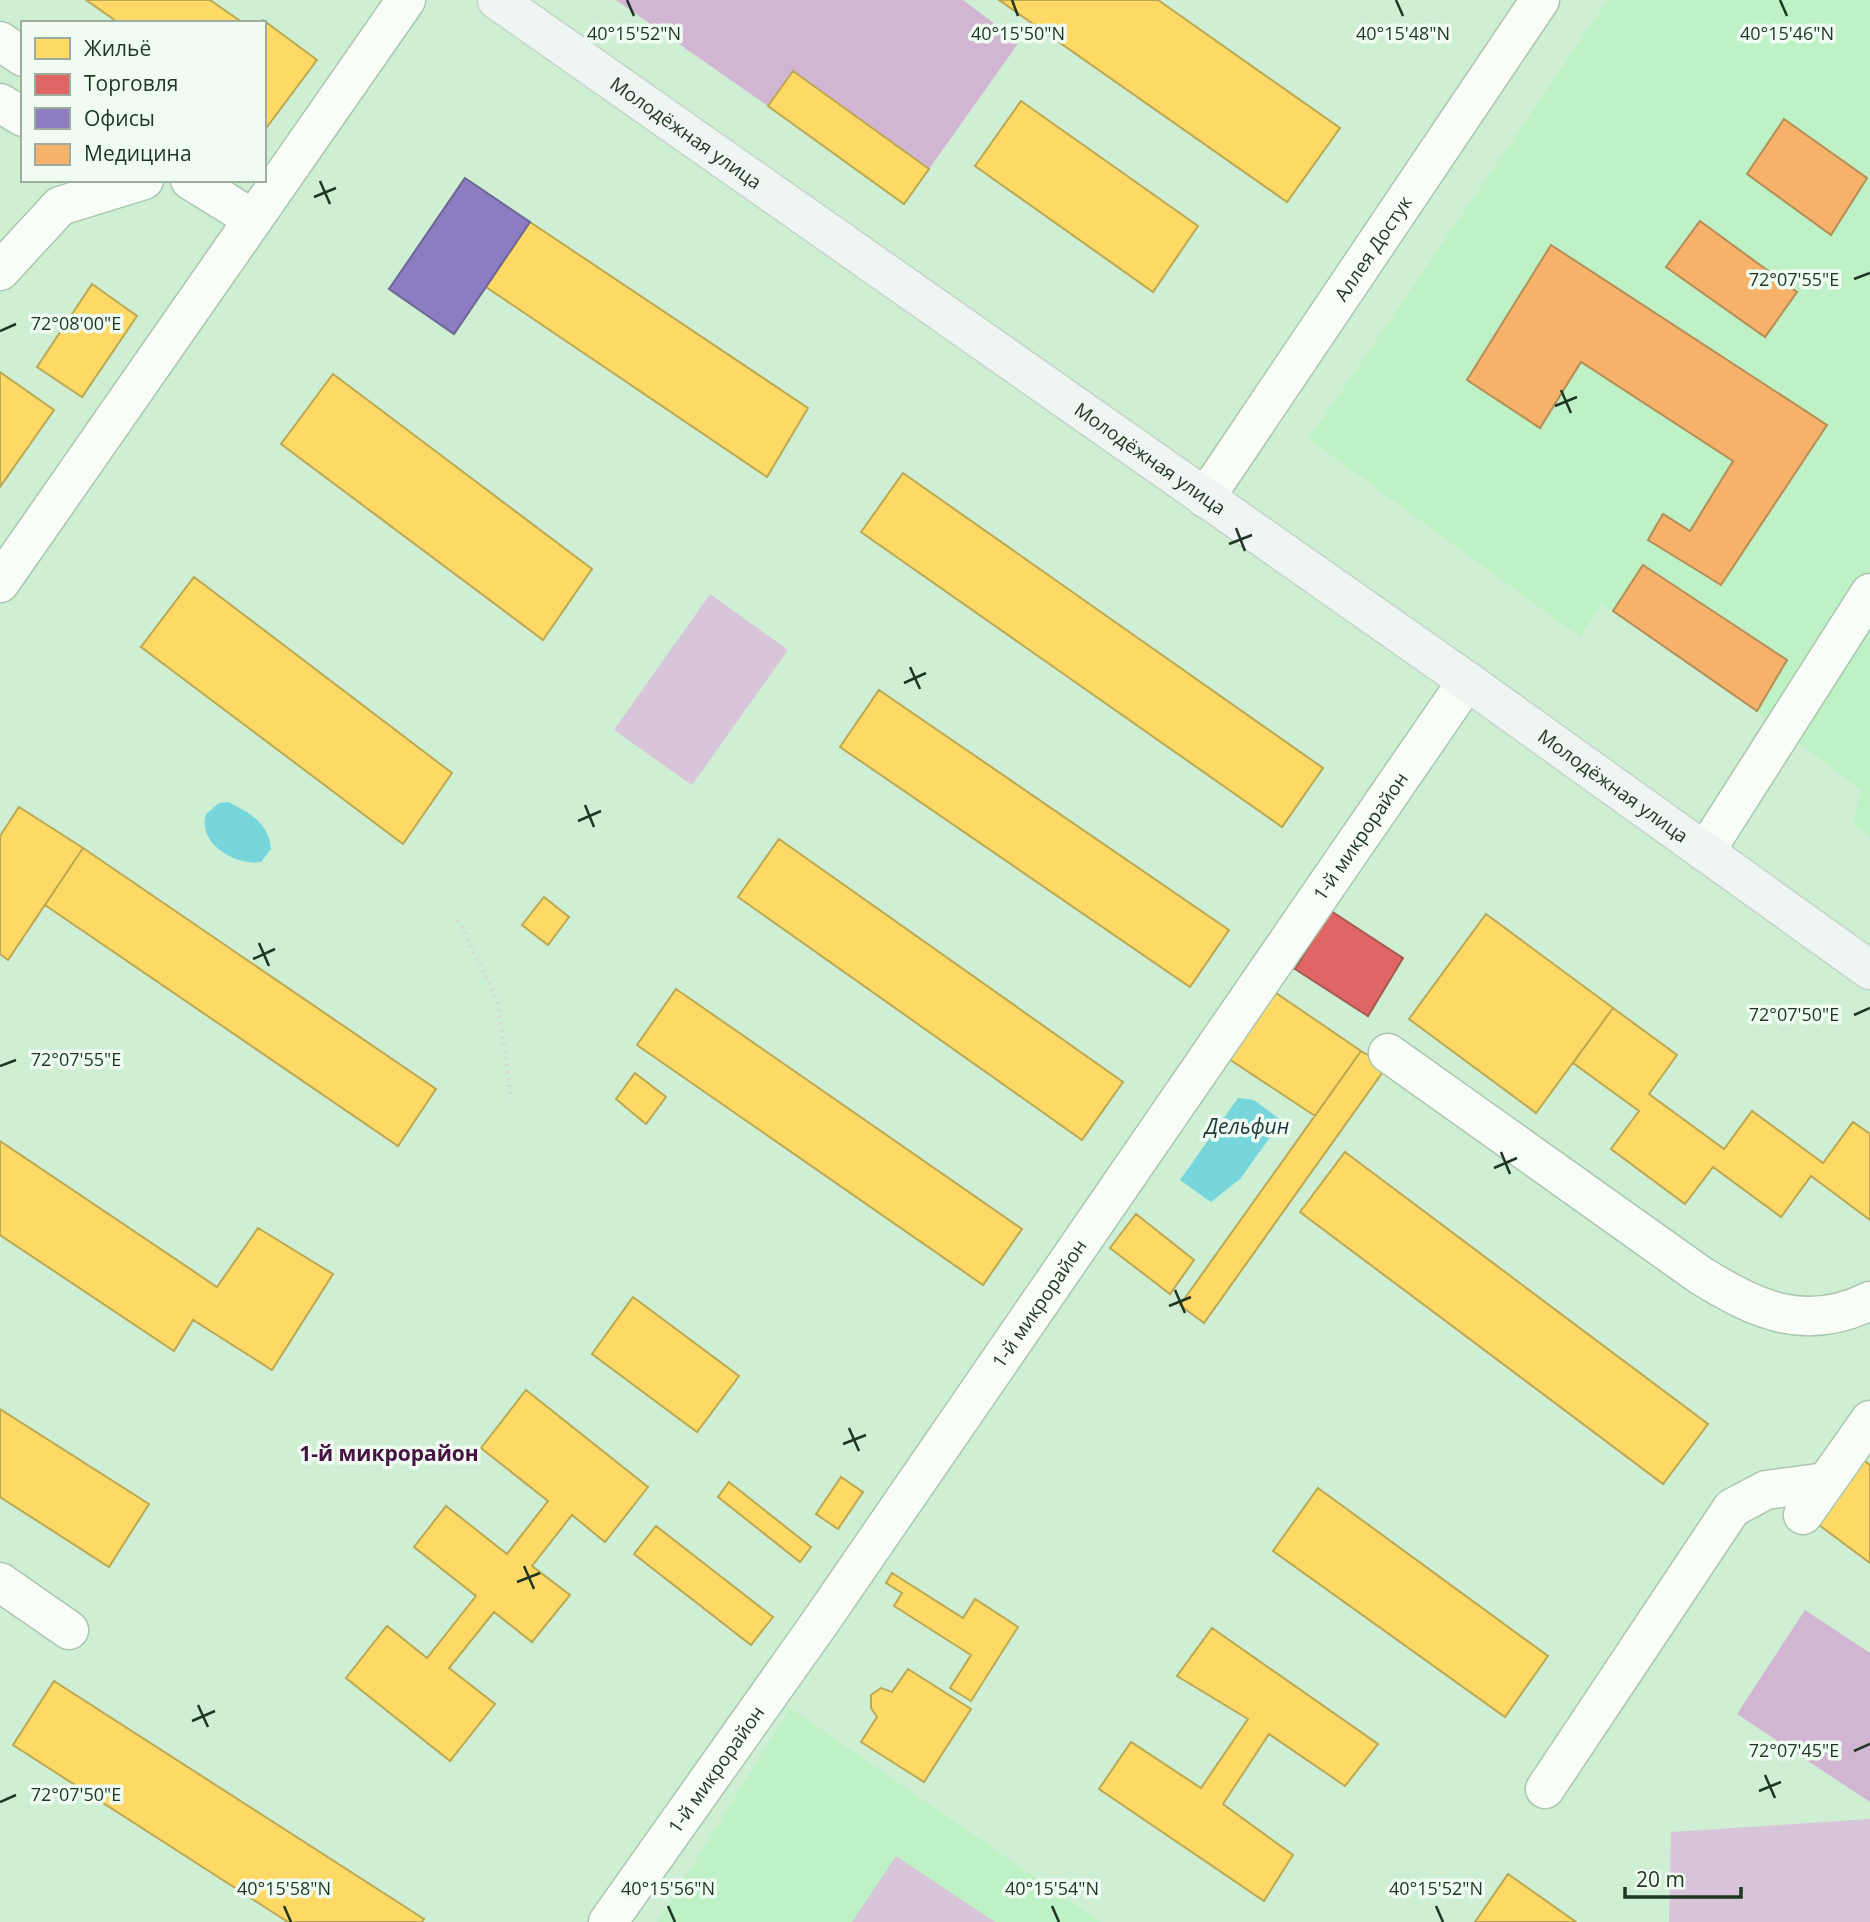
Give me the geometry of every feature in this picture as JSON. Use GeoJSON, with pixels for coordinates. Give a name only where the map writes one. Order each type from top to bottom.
{"type":"FeatureCollection","features":[{"type":"Feature","properties":{"kind":"main road","name":"Молодёжная улица"},"geometry":{"type":"LineString","coordinates":[[497,0],[1467,681],[1870,970]]}},
{"type":"Feature","properties":{"kind":"street"},"geometry":{"type":"LineString","coordinates":[[0,583],[406,0]]}},
{"type":"Feature","properties":{"kind":"street","name":"Аллея Достук"},"geometry":{"type":"LineString","coordinates":[[1205,498],[1540,0]]}},
{"type":"Feature","properties":{"kind":"street"},"geometry":{"type":"LineString","coordinates":[[0,41],[21,56]]}},
{"type":"Feature","properties":{"kind":"street"},"geometry":{"type":"LineString","coordinates":[[0,103],[21,116]]}},
{"type":"Feature","properties":{"kind":"street"},"geometry":{"type":"LineString","coordinates":[[0,271],[60,206],[135,182]]}},
{"type":"Feature","properties":{"kind":"street"},"geometry":{"type":"LineString","coordinates":[[193,182],[253,219]]}},
{"type":"Feature","properties":{"kind":"street"},"geometry":{"type":"LineString","coordinates":[[1705,852],[1870,593]]}},
{"type":"Feature","properties":{"kind":"street","name":"1-й микрорайон"},"geometry":{"type":"LineString","coordinates":[[608,1922],[821,1621],[1467,681]]}},
{"type":"Feature","properties":{"kind":"street"},"geometry":{"type":"LineString","coordinates":[[1388,1053],[1700,1275],[1745,1302],[1777,1313],[1829,1316],[1852,1310],[1870,1301]]}},
{"type":"Feature","properties":{"kind":"street"},"geometry":{"type":"LineString","coordinates":[[1803,1515],[1870,1420]]}},
{"type":"Feature","properties":{"kind":"street"},"geometry":{"type":"LineString","coordinates":[[1545,1789],[1732,1508],[1766,1490],[1826,1482]]}},
{"type":"Feature","properties":{"kind":"street"},"geometry":{"type":"LineString","coordinates":[[0,1582],[69,1630]]}},
{"type":"Feature","properties":{"kind":"path"},"geometry":{"type":"LineString","coordinates":[[458,920],[498,1002],[511,1100]]}},
{"type":"Feature","properties":{"kind":"shaded area"},"geometry":{"type":"Polygon","coordinates":[[[616,0],[963,0],[1019,42],[929,169],[794,71],[768,106],[616,0]]]}},
{"type":"Feature","properties":{"kind":"shaded area"},"geometry":{"type":"Polygon","coordinates":[[[1608,0],[1870,0],[1870,836],[1854,825],[1861,790],[1757,711],[1601,603],[1580,637],[1309,439],[1608,0]]]}},
{"type":"Feature","properties":{"kind":"shaded area"},"geometry":{"type":"Polygon","coordinates":[[[710,594],[788,650],[692,785],[614,730],[710,594]]]}},
{"type":"Feature","properties":{"kind":"shaded area"},"geometry":{"type":"Polygon","coordinates":[[[1805,1610],[1870,1653],[1870,1802],[1737,1714],[1805,1610]]]}},
{"type":"Feature","properties":{"kind":"shaded area"},"geometry":{"type":"Polygon","coordinates":[[[790,1708],[1100,1922],[658,1922],[790,1708]]]}},
{"type":"Feature","properties":{"kind":"shaded area"},"geometry":{"type":"Polygon","coordinates":[[[1870,1819],[1870,1922],[1669,1922],[1671,1832],[1870,1819]]]}},
{"type":"Feature","properties":{"kind":"shaded area"},"geometry":{"type":"Polygon","coordinates":[[[896,1856],[995,1922],[852,1922],[896,1856]]]}},
{"type":"Feature","properties":{"kind":"water"},"geometry":{"type":"Polygon","coordinates":[[[228,802],[250,814],[266,832],[271,849],[261,862],[230,856],[221,851],[207,835],[206,814],[219,803],[228,802]]]}},
{"type":"Feature","properties":{"kind":"water","name":"Дельфин"},"geometry":{"type":"Polygon","coordinates":[[[1238,1098],[1254,1100],[1282,1121],[1240,1179],[1211,1202],[1180,1180],[1238,1098]]]}},
{"type":"Feature","properties":{"kind":"building: Жильё"},"geometry":{"type":"Polygon","coordinates":[[[86,0],[210,0],[240,21],[116,21],[86,0]]]}},
{"type":"Feature","properties":{"kind":"building: Жильё"},"geometry":{"type":"Polygon","coordinates":[[[999,0],[1158,0],[1340,128],[1287,202],[999,0]]]}},
{"type":"Feature","properties":{"kind":"building: Жильё"},"geometry":{"type":"Polygon","coordinates":[[[266,22],[317,60],[266,128],[266,22]]]}},
{"type":"Feature","properties":{"kind":"building: Жильё"},"geometry":{"type":"Polygon","coordinates":[[[793,71],[929,169],[904,204],[768,106],[793,71]]]}},
{"type":"Feature","properties":{"kind":"building: Жильё"},"geometry":{"type":"Polygon","coordinates":[[[1021,101],[1198,226],[1153,292],[975,166],[1021,101]]]}},
{"type":"Feature","properties":{"kind":"building: Жильё"},"geometry":{"type":"Polygon","coordinates":[[[530,222],[808,408],[767,477],[486,287],[530,222]]]}},
{"type":"Feature","properties":{"kind":"building: Жильё"},"geometry":{"type":"Polygon","coordinates":[[[92,284],[137,316],[82,397],[37,367],[92,284]]]}},
{"type":"Feature","properties":{"kind":"building: Жильё"},"geometry":{"type":"Polygon","coordinates":[[[0,372],[54,410],[0,487],[0,372]]]}},
{"type":"Feature","properties":{"kind":"building: Жильё"},"geometry":{"type":"Polygon","coordinates":[[[333,374],[592,569],[543,640],[281,444],[333,374]]]}},
{"type":"Feature","properties":{"kind":"building: Жильё"},"geometry":{"type":"Polygon","coordinates":[[[903,473],[1323,768],[1282,827],[861,532],[903,473]]]}},
{"type":"Feature","properties":{"kind":"building: Жильё"},"geometry":{"type":"Polygon","coordinates":[[[194,577],[452,773],[403,844],[141,647],[194,577]]]}},
{"type":"Feature","properties":{"kind":"building: Жильё"},"geometry":{"type":"Polygon","coordinates":[[[879,690],[1229,930],[1190,987],[840,747],[879,690]]]}},
{"type":"Feature","properties":{"kind":"building: Жильё"},"geometry":{"type":"Polygon","coordinates":[[[19,807],[83,848],[8,960],[0,954],[0,836],[19,807]]]}},
{"type":"Feature","properties":{"kind":"building: Жильё"},"geometry":{"type":"Polygon","coordinates":[[[779,839],[1123,1082],[1082,1140],[738,897],[779,839]]]}},
{"type":"Feature","properties":{"kind":"building: Жильё"},"geometry":{"type":"Polygon","coordinates":[[[83,848],[436,1089],[398,1146],[45,905],[83,848]]]}},
{"type":"Feature","properties":{"kind":"building: Жильё"},"geometry":{"type":"Polygon","coordinates":[[[544,897],[569,917],[548,945],[522,925],[544,897]]]}},
{"type":"Feature","properties":{"kind":"building: Жильё"},"geometry":{"type":"Polygon","coordinates":[[[1486,914],[1613,1008],[1536,1113],[1409,1019],[1486,914]]]}},
{"type":"Feature","properties":{"kind":"building: Жильё"},"geometry":{"type":"Polygon","coordinates":[[[676,989],[1022,1229],[983,1285],[637,1045],[676,989]]]}},
{"type":"Feature","properties":{"kind":"building: Жильё"},"geometry":{"type":"Polygon","coordinates":[[[1276,993],[1361,1051],[1315,1116],[1229,1059],[1276,993]]]}},
{"type":"Feature","properties":{"kind":"building: Жильё"},"geometry":{"type":"Polygon","coordinates":[[[1613,1008],[1677,1055],[1649,1094],[1724,1149],[1752,1111],[1823,1163],[1853,1122],[1870,1134],[1870,1220],[1811,1176],[1781,1217],[1713,1167],[1685,1204],[1611,1149],[1639,1111],[1573,1063],[1613,1008]]]}},
{"type":"Feature","properties":{"kind":"building: Жильё"},"geometry":{"type":"Polygon","coordinates":[[[1361,1051],[1387,1066],[1204,1323],[1180,1305],[1361,1051]]]}},
{"type":"Feature","properties":{"kind":"building: Жильё"},"geometry":{"type":"Polygon","coordinates":[[[635,1073],[666,1097],[646,1124],[616,1099],[635,1073]]]}},
{"type":"Feature","properties":{"kind":"building: Жильё"},"geometry":{"type":"Polygon","coordinates":[[[0,1141],[217,1287],[258,1228],[333,1274],[272,1370],[193,1320],[174,1351],[0,1235],[0,1141]]]}},
{"type":"Feature","properties":{"kind":"building: Жильё"},"geometry":{"type":"Polygon","coordinates":[[[1345,1152],[1708,1424],[1663,1484],[1300,1212],[1345,1152]]]}},
{"type":"Feature","properties":{"kind":"building: Жильё"},"geometry":{"type":"Polygon","coordinates":[[[1136,1214],[1194,1260],[1170,1294],[1110,1248],[1136,1214]]]}},
{"type":"Feature","properties":{"kind":"building: Жильё"},"geometry":{"type":"Polygon","coordinates":[[[633,1297],[739,1376],[697,1432],[592,1354],[633,1297]]]}},
{"type":"Feature","properties":{"kind":"building: Жильё"},"geometry":{"type":"Polygon","coordinates":[[[526,1390],[648,1487],[605,1542],[572,1515],[532,1566],[570,1595],[532,1642],[494,1612],[449,1668],[495,1704],[450,1761],[346,1678],[387,1626],[427,1658],[476,1596],[414,1547],[446,1506],[507,1554],[548,1501],[481,1448],[526,1390]]]}},
{"type":"Feature","properties":{"kind":"building: Жильё"},"geometry":{"type":"Polygon","coordinates":[[[0,1409],[149,1504],[109,1567],[0,1497],[0,1409]]]}},
{"type":"Feature","properties":{"kind":"building: Жильё"},"geometry":{"type":"Polygon","coordinates":[[[1858,1456],[1870,1465],[1870,1563],[1815,1522],[1858,1456]]]}},
{"type":"Feature","properties":{"kind":"building: Жильё"},"geometry":{"type":"Polygon","coordinates":[[[841,1477],[863,1492],[838,1529],[816,1514],[841,1477]]]}},
{"type":"Feature","properties":{"kind":"building: Жильё"},"geometry":{"type":"Polygon","coordinates":[[[729,1482],[811,1547],[800,1562],[718,1497],[729,1482]]]}},
{"type":"Feature","properties":{"kind":"building: Жильё"},"geometry":{"type":"Polygon","coordinates":[[[1318,1488],[1548,1656],[1505,1717],[1273,1551],[1318,1488]]]}},
{"type":"Feature","properties":{"kind":"building: Жильё"},"geometry":{"type":"Polygon","coordinates":[[[656,1526],[773,1617],[751,1645],[634,1554],[656,1526]]]}},
{"type":"Feature","properties":{"kind":"building: Жильё"},"geometry":{"type":"Polygon","coordinates":[[[892,1573],[963,1618],[975,1599],[1018,1627],[971,1701],[950,1688],[971,1655],[894,1606],[902,1593],[886,1583],[892,1573]]]}},
{"type":"Feature","properties":{"kind":"building: Жильё"},"geometry":{"type":"Polygon","coordinates":[[[1212,1628],[1378,1744],[1345,1786],[1269,1734],[1223,1804],[1293,1855],[1264,1901],[1099,1789],[1131,1742],[1201,1788],[1248,1719],[1177,1676],[1212,1628]]]}},
{"type":"Feature","properties":{"kind":"building: Жильё"},"geometry":{"type":"Polygon","coordinates":[[[908,1669],[971,1709],[924,1782],[861,1742],[877,1717],[871,1708],[871,1695],[881,1688],[892,1692],[908,1669]]]}},
{"type":"Feature","properties":{"kind":"building: Жильё"},"geometry":{"type":"Polygon","coordinates":[[[54,1681],[424,1919],[422,1922],[288,1922],[13,1745],[54,1681]]]}},
{"type":"Feature","properties":{"kind":"building: Жильё"},"geometry":{"type":"Polygon","coordinates":[[[1508,1874],[1576,1922],[1475,1922],[1508,1874]]]}},
{"type":"Feature","properties":{"kind":"building: Торговля"},"geometry":{"type":"Polygon","coordinates":[[[1331,911],[1403,958],[1368,1016],[1295,969],[1331,911]]]}},
{"type":"Feature","properties":{"kind":"building: Офисы"},"geometry":{"type":"Polygon","coordinates":[[[465,178],[530,222],[454,334],[389,289],[465,178]]]}},
{"type":"Feature","properties":{"kind":"building: Медицина"},"geometry":{"type":"Polygon","coordinates":[[[1784,119],[1867,178],[1831,235],[1747,174],[1784,119]]]}},
{"type":"Feature","properties":{"kind":"building: Медицина"},"geometry":{"type":"Polygon","coordinates":[[[1700,221],[1797,292],[1765,337],[1666,267],[1700,221]]]}},
{"type":"Feature","properties":{"kind":"building: Медицина"},"geometry":{"type":"Polygon","coordinates":[[[1551,245],[1827,425],[1721,585],[1648,540],[1663,514],[1690,531],[1733,461],[1581,362],[1540,428],[1467,380],[1551,245]]]}},
{"type":"Feature","properties":{"kind":"building: Медицина"},"geometry":{"type":"Polygon","coordinates":[[[1643,565],[1787,660],[1757,711],[1613,611],[1643,565]]]}},
{"type":"Feature","properties":{"kind":"district","name":"1-й микрорайон"},"geometry":{"type":"Point","coordinates":[389,1454]}}]}
